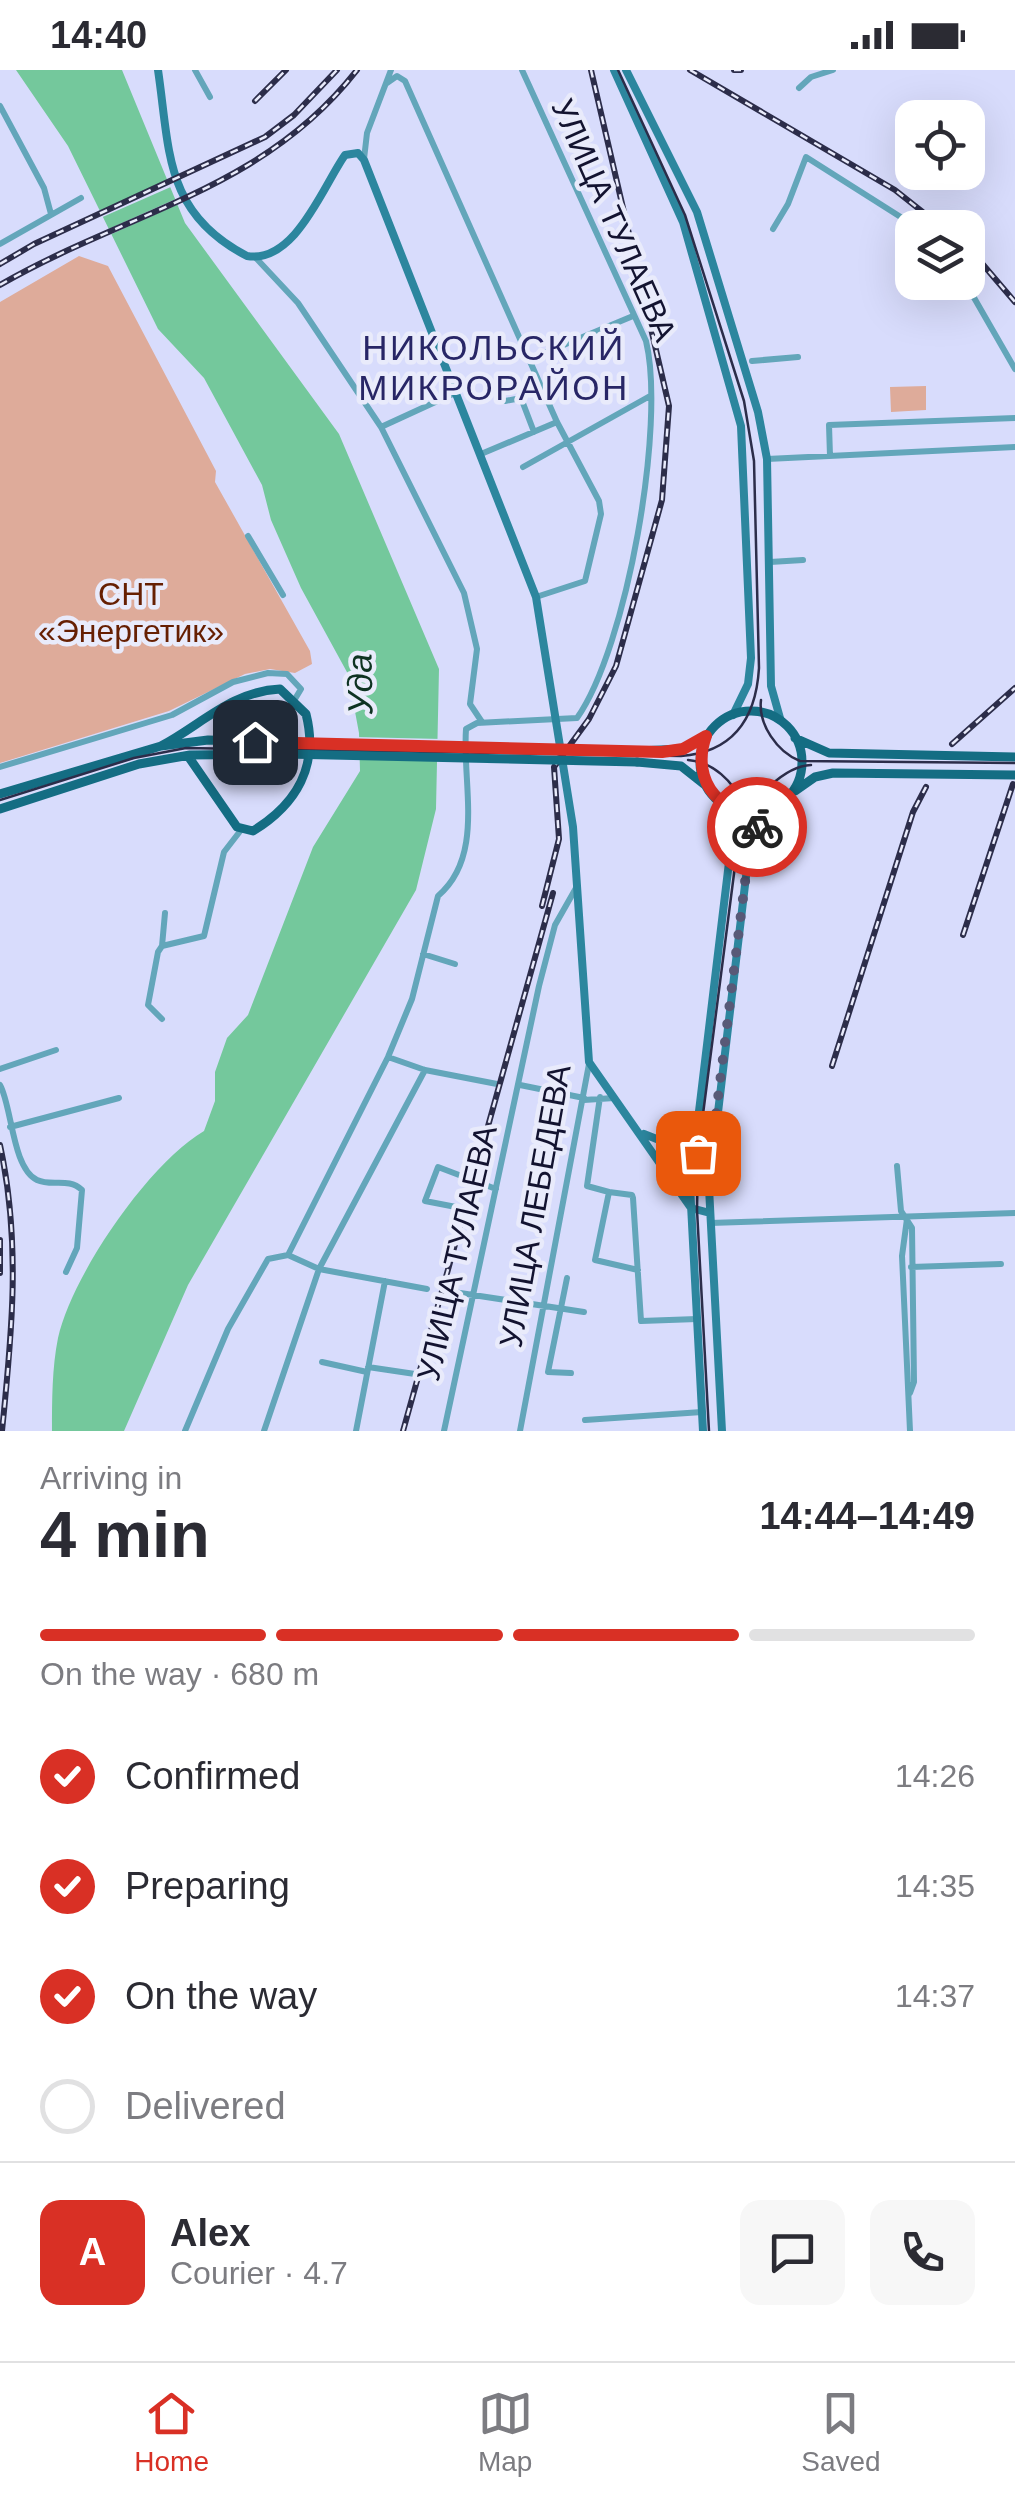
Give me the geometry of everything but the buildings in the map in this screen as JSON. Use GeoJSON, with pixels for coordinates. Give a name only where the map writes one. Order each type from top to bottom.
{"type":"FeatureCollection","features":[{"type":"Feature","properties":{"kind":"main road"},"geometry":{"type":"LineString","coordinates":[[158,70],[173,178],[188,206],[240,252],[268,256],[286,242],[346,155],[358,153],[364,160]]}},
{"type":"Feature","properties":{"kind":"main road"},"geometry":{"type":"LineString","coordinates":[[614,70],[683,222],[740,426],[751,658],[748,684],[733,715]]}},
{"type":"Feature","properties":{"kind":"main road"},"geometry":{"type":"LineString","coordinates":[[626,70],[698,212],[758,412],[767,460],[771,686],[780,718],[793,737],[800,766],[792,792]]}},
{"type":"Feature","properties":{"kind":"main road","name":"УЛИЦА ЛЕБЕДЕВА"},"geometry":{"type":"LineString","coordinates":[[364,160],[536,598],[573,827],[589,1062]]}},
{"type":"Feature","properties":{"kind":"main road"},"geometry":{"type":"LineString","coordinates":[[744,461],[767,460]]}},
{"type":"Feature","properties":{"kind":"main road"},"geometry":{"type":"LineString","coordinates":[[161,746],[196,722],[262,690],[280,689],[296,700],[311,731],[310,766],[284,808],[253,831],[241,830],[188,756]]}},
{"type":"Feature","properties":{"kind":"main road"},"geometry":{"type":"LineString","coordinates":[[0,794],[161,746],[208,740],[638,751],[683,749],[733,715],[754,710],[780,718]]}},
{"type":"Feature","properties":{"kind":"main road"},"geometry":{"type":"LineString","coordinates":[[196,722],[208,740]]}},
{"type":"Feature","properties":{"kind":"main road"},"geometry":{"type":"LineString","coordinates":[[706,736],[701,765],[714,795]]}},
{"type":"Feature","properties":{"kind":"main road"},"geometry":{"type":"LineString","coordinates":[[793,737],[829,753],[1015,757]]}},
{"type":"Feature","properties":{"kind":"main road"},"geometry":{"type":"LineString","coordinates":[[0,808],[140,764],[188,756],[286,754],[638,762],[688,769],[722,804],[730,822],[730,854],[694,1152],[691,1208],[703,1431]]}},
{"type":"Feature","properties":{"kind":"main road"},"geometry":{"type":"LineString","coordinates":[[722,1431],[710,1218],[711,1154],[749,850],[756,830],[792,792],[814,777],[833,772],[1015,774]]}},
{"type":"Feature","properties":{"kind":"main road"},"geometry":{"type":"LineString","coordinates":[[722,804],[747,815],[771,811]]}},
{"type":"Feature","properties":{"kind":"main road"},"geometry":{"type":"LineString","coordinates":[[589,1062],[691,1208],[710,1218]]}},
{"type":"Feature","properties":{"kind":"main road"},"geometry":{"type":"LineString","coordinates":[[664,1143],[685,1135],[698,1117]]}},
{"type":"Feature","properties":{"kind":"main road"},"geometry":{"type":"LineString","coordinates":[[635,1126],[664,1143],[711,1154]]}},
{"type":"Feature","properties":{"kind":"main road"},"geometry":{"type":"LineString","coordinates":[[702,1412],[720,1411]]}},
{"type":"Feature","properties":{"kind":"street"},"geometry":{"type":"LineString","coordinates":[[195,70],[210,97]]}},
{"type":"Feature","properties":{"kind":"street"},"geometry":{"type":"LineString","coordinates":[[364,160],[367,133],[391,70]]}},
{"type":"Feature","properties":{"kind":"street","name":"УЛИЦА ТУЛАЕВА"},"geometry":{"type":"LineString","coordinates":[[522,70],[650,361],[645,507],[610,648],[577,718],[556,720]]}},
{"type":"Feature","properties":{"kind":"street"},"geometry":{"type":"LineString","coordinates":[[798,88],[833,70]]}},
{"type":"Feature","properties":{"kind":"street"},"geometry":{"type":"LineString","coordinates":[[387,83],[403,74],[557,422],[599,501],[601,514],[585,581],[536,598]]}},
{"type":"Feature","properties":{"kind":"street"},"geometry":{"type":"LineString","coordinates":[[0,106],[44,188],[52,214]]}},
{"type":"Feature","properties":{"kind":"street"},"geometry":{"type":"LineString","coordinates":[[773,229],[788,204],[806,157],[895,213]]}},
{"type":"Feature","properties":{"kind":"street"},"geometry":{"type":"LineString","coordinates":[[0,244],[80,198]]}},
{"type":"Feature","properties":{"kind":"street"},"geometry":{"type":"LineString","coordinates":[[255,257],[298,303],[381,427],[464,593],[476,649],[470,704],[483,722]]}},
{"type":"Feature","properties":{"kind":"street"},"geometry":{"type":"LineString","coordinates":[[975,300],[1015,368]]}},
{"type":"Feature","properties":{"kind":"street"},"geometry":{"type":"LineString","coordinates":[[530,359],[633,316]]}},
{"type":"Feature","properties":{"kind":"street"},"geometry":{"type":"LineString","coordinates":[[752,360],[798,357]]}},
{"type":"Feature","properties":{"kind":"street"},"geometry":{"type":"LineString","coordinates":[[381,427],[454,393]]}},
{"type":"Feature","properties":{"kind":"street"},"geometry":{"type":"LineString","coordinates":[[523,466],[650,396]]}},
{"type":"Feature","properties":{"kind":"street"},"geometry":{"type":"LineString","coordinates":[[505,401],[521,398],[534,432]]}},
{"type":"Feature","properties":{"kind":"street"},"geometry":{"type":"LineString","coordinates":[[830,456],[828,425],[1015,418]]}},
{"type":"Feature","properties":{"kind":"street"},"geometry":{"type":"LineString","coordinates":[[481,454],[557,422]]}},
{"type":"Feature","properties":{"kind":"street"},"geometry":{"type":"LineString","coordinates":[[767,460],[1015,448]]}},
{"type":"Feature","properties":{"kind":"street"},"geometry":{"type":"LineString","coordinates":[[248,536],[283,595]]}},
{"type":"Feature","properties":{"kind":"street"},"geometry":{"type":"LineString","coordinates":[[770,562],[803,560]]}},
{"type":"Feature","properties":{"kind":"street"},"geometry":{"type":"LineString","coordinates":[[0,768],[172,715],[254,676],[286,674],[301,690],[296,700]]}},
{"type":"Feature","properties":{"kind":"street"},"geometry":{"type":"LineString","coordinates":[[288,1254],[388,1057],[412,999],[438,896],[448,888],[467,846],[466,730],[483,722],[556,720]]}},
{"type":"Feature","properties":{"kind":"street"},"geometry":{"type":"LineString","coordinates":[[162,946],[204,936],[224,852],[241,830]]}},
{"type":"Feature","properties":{"kind":"street","name":"УЛИЦА ТУЛАЕВА"},"geometry":{"type":"LineString","coordinates":[[444,1431],[470,1295],[555,925],[576,888]]}},
{"type":"Feature","properties":{"kind":"street"},"geometry":{"type":"LineString","coordinates":[[162,1018],[148,1006],[165,913]]}},
{"type":"Feature","properties":{"kind":"street"},"geometry":{"type":"LineString","coordinates":[[423,954],[455,964]]}},
{"type":"Feature","properties":{"kind":"street"},"geometry":{"type":"LineString","coordinates":[[0,1069],[56,1050]]}},
{"type":"Feature","properties":{"kind":"street"},"geometry":{"type":"LineString","coordinates":[[388,1057],[424,1070],[497,1084]]}},
{"type":"Feature","properties":{"kind":"street","name":"УЛИЦА ЛЕБЕДЕВА"},"geometry":{"type":"LineString","coordinates":[[520,1431],[589,1062]]}},
{"type":"Feature","properties":{"kind":"street"},"geometry":{"type":"LineString","coordinates":[[264,1431],[319,1268],[424,1070]]}},
{"type":"Feature","properties":{"kind":"street"},"geometry":{"type":"LineString","coordinates":[[0,1085],[10,1127],[34,1179],[72,1183],[82,1190],[77,1248],[66,1272]]}},
{"type":"Feature","properties":{"kind":"street"},"geometry":{"type":"LineString","coordinates":[[520,1086],[584,1100],[615,1098]]}},
{"type":"Feature","properties":{"kind":"street"},"geometry":{"type":"LineString","coordinates":[[600,1097],[587,1186],[632,1194],[641,1322],[697,1320]]}},
{"type":"Feature","properties":{"kind":"street"},"geometry":{"type":"LineString","coordinates":[[10,1127],[119,1098]]}},
{"type":"Feature","properties":{"kind":"street"},"geometry":{"type":"LineString","coordinates":[[897,1166],[901,1211],[912,1228],[908,1319]]}},
{"type":"Feature","properties":{"kind":"street"},"geometry":{"type":"LineString","coordinates":[[456,1208],[425,1201],[438,1167],[497,1189]]}},
{"type":"Feature","properties":{"kind":"street"},"geometry":{"type":"LineString","coordinates":[[609,1192],[595,1260],[638,1270]]}},
{"type":"Feature","properties":{"kind":"street"},"geometry":{"type":"LineString","coordinates":[[710,1218],[1015,1214]]}},
{"type":"Feature","properties":{"kind":"street"},"geometry":{"type":"LineString","coordinates":[[908,1218],[903,1227],[914,1382],[910,1393],[910,1431]]}},
{"type":"Feature","properties":{"kind":"street"},"geometry":{"type":"LineString","coordinates":[[185,1431],[228,1330],[268,1259],[288,1254],[319,1268],[427,1289]]}},
{"type":"Feature","properties":{"kind":"street"},"geometry":{"type":"LineString","coordinates":[[911,1267],[1001,1264]]}},
{"type":"Feature","properties":{"kind":"street"},"geometry":{"type":"LineString","coordinates":[[567,1278],[548,1372],[571,1373]]}},
{"type":"Feature","properties":{"kind":"street"},"geometry":{"type":"LineString","coordinates":[[356,1431],[386,1281]]}},
{"type":"Feature","properties":{"kind":"street"},"geometry":{"type":"LineString","coordinates":[[447,1291],[584,1312]]}},
{"type":"Feature","properties":{"kind":"street"},"geometry":{"type":"LineString","coordinates":[[322,1362],[415,1374]]}},
{"type":"Feature","properties":{"kind":"street"},"geometry":{"type":"LineString","coordinates":[[585,1420],[702,1412]]}},
{"type":"Feature","properties":{"kind":"green space","name":"СНТ «Энергетик»"},"geometry":{"type":"Polygon","coordinates":[[[79,256],[108,266],[216,471],[215,482],[310,651],[312,664],[295,673],[270,669],[245,674],[169,711],[0,763],[0,302],[79,256]]]}},
{"type":"Feature","properties":{"kind":"green space"},"geometry":{"type":"Polygon","coordinates":[[[926,386],[926,410],[891,412],[890,387],[926,386]]]}},
{"type":"Feature","properties":{"kind":"water","name":"Уда"},"geometry":{"type":"Polygon","coordinates":[[[16,70],[122,70],[185,223],[339,434],[439,669],[436,809],[416,890],[188,1285],[124,1431],[52,1431],[55,1361],[66,1312],[96,1253],[137,1194],[183,1146],[204,1131],[215,1101],[215,1072],[227,1038],[248,1015],[313,847],[360,771],[359,733],[348,674],[301,588],[271,520],[262,485],[204,378],[158,329],[68,146],[16,70]]]}},
{"type":"Feature","properties":{"kind":"pier"},"geometry":{"type":"Polygon","coordinates":[[[170,181],[173,186],[98,219],[96,214],[170,181]]]}},
{"type":"Feature","properties":{"kind":"pier"},"geometry":{"type":"Polygon","coordinates":[[[178,198],[181,203],[107,236],[104,231],[178,198]]]}},
{"type":"Feature","properties":{"kind":"pier"},"geometry":{"type":"Polygon","coordinates":[[[354,737],[442,739],[442,761],[355,759],[354,737]]]}},
{"type":"Feature","properties":{"kind":"tram line"},"geometry":{"type":"LineString","coordinates":[[0,800],[134,758],[186,748],[681,756],[715,747],[739,729],[753,702],[759,668],[754,461],[744,401],[685,215],[618,70]]}},
{"type":"Feature","properties":{"kind":"tram line"},"geometry":{"type":"LineString","coordinates":[[761,700],[771,736],[800,761],[1015,763]]}},
{"type":"Feature","properties":{"kind":"tram line"},"geometry":{"type":"LineString","coordinates":[[688,760],[706,764],[721,774],[743,804],[698,1153],[697,1210],[709,1431]]}},
{"type":"Feature","properties":{"kind":"tram line"},"geometry":{"type":"LineString","coordinates":[[745,824],[754,804],[770,786],[791,771],[811,765]]}},
{"type":"Feature","properties":{"kind":"railway"},"geometry":{"type":"LineString","coordinates":[[255,101],[286,70]]}},
{"type":"Feature","properties":{"kind":"railway"},"geometry":{"type":"LineString","coordinates":[[0,264],[34,244],[265,137],[294,115],[337,70]]}},
{"type":"Feature","properties":{"kind":"railway"},"geometry":{"type":"LineString","coordinates":[[0,285],[236,172],[320,111],[357,70]]}},
{"type":"Feature","properties":{"kind":"railway"},"geometry":{"type":"LineString","coordinates":[[542,906],[559,839],[554,767],[589,719],[616,666],[662,500],[669,406],[591,70]]}},
{"type":"Feature","properties":{"kind":"railway"},"geometry":{"type":"LineString","coordinates":[[690,70],[895,190],[920,210]]}},
{"type":"Feature","properties":{"kind":"railway"},"geometry":{"type":"LineString","coordinates":[[734,70],[741,70]]}},
{"type":"Feature","properties":{"kind":"railway"},"geometry":{"type":"LineString","coordinates":[[985,267],[1015,302]]}},
{"type":"Feature","properties":{"kind":"railway"},"geometry":{"type":"LineString","coordinates":[[952,744],[1015,688]]}},
{"type":"Feature","properties":{"kind":"railway"},"geometry":{"type":"LineString","coordinates":[[963,935],[1013,784]]}},
{"type":"Feature","properties":{"kind":"railway"},"geometry":{"type":"LineString","coordinates":[[832,1066],[913,812],[926,787]]}},
{"type":"Feature","properties":{"kind":"railway"},"geometry":{"type":"LineString","coordinates":[[403,1431],[553,893]]}},
{"type":"Feature","properties":{"kind":"railway"},"geometry":{"type":"LineString","coordinates":[[0,1145],[12,1252],[2,1431]]}},
{"type":"Feature","properties":{"kind":"railway"},"geometry":{"type":"LineString","coordinates":[[0,1240],[0,1273]]}},
{"type":"Feature","properties":{"kind":"way so far"},"geometry":{"type":"LineString","coordinates":[[698,1153],[711,1154],[749,850],[757,827]]}},
{"type":"Feature","properties":{"kind":"district","name":"НИКОЛЬСКИЙ МИКРОРАЙОН"},"geometry":{"type":"Point","coordinates":[494,368]}},
{"type":"Feature","properties":{"kind":"route"},"geometry":{"type":"LineString","coordinates":[[255,742],[662,752],[683,749],[706,736],[701,765],[714,795],[742,814],[771,811],[757,827]]}}]}
